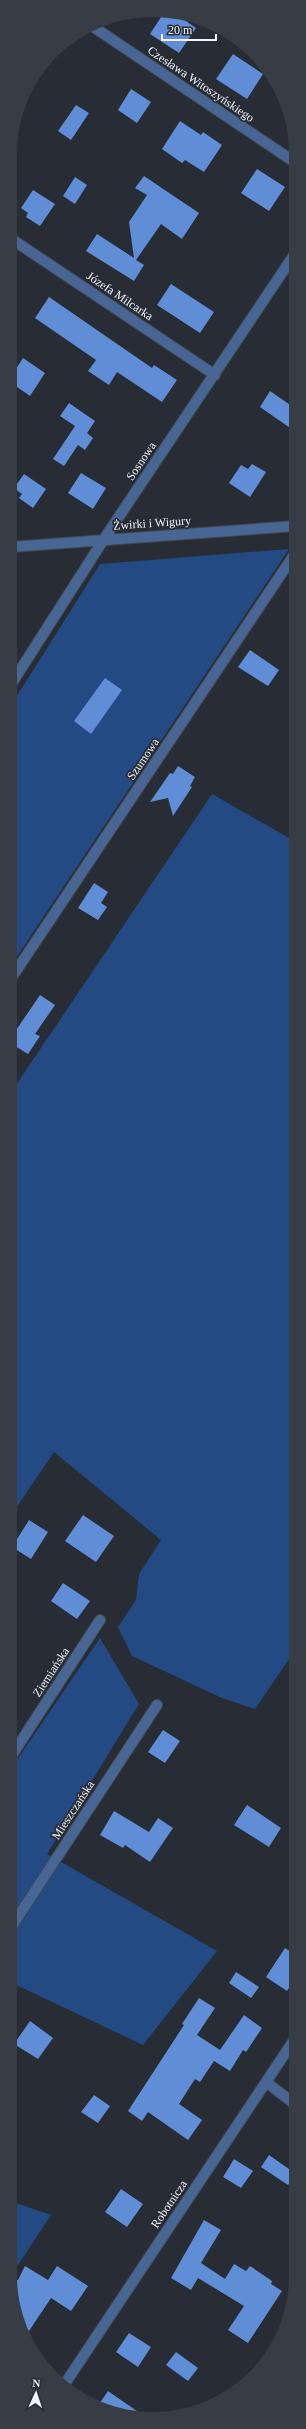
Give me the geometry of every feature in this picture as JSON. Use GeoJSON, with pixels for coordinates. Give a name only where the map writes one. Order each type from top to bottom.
{"type":"FeatureCollection","features":[{"type":"Feature","properties":{"kind":"street","name":"Czesława Witoszyńskiego"},"geometry":{"type":"LineString","coordinates":[[97,29],[289,158]]}},
{"type":"Feature","properties":{"kind":"street","name":"Józefa Milcarka"},"geometry":{"type":"LineString","coordinates":[[17,243],[215,375]]}},
{"type":"Feature","properties":{"kind":"street","name":"Sosnowa"},"geometry":{"type":"LineString","coordinates":[[17,675],[104,539],[289,263]]}},
{"type":"Feature","properties":{"kind":"street","name":"Żwirki i Wigury"},"geometry":{"type":"LineString","coordinates":[[17,546],[289,526]]}},
{"type":"Feature","properties":{"kind":"street","name":"Szumowa"},"geometry":{"type":"LineString","coordinates":[[17,970],[289,562]]}},
{"type":"Feature","properties":{"kind":"street","name":"Ziemiańska"},"geometry":{"type":"LineString","coordinates":[[17,1747],[100,1620]]}},
{"type":"Feature","properties":{"kind":"street","name":"Mieszczańska"},"geometry":{"type":"LineString","coordinates":[[17,1918],[157,1705]]}},
{"type":"Feature","properties":{"kind":"street","name":"Robotnicza"},"geometry":{"type":"LineString","coordinates":[[67,2381],[289,2048]]}},
{"type":"Feature","properties":{"kind":"street"},"geometry":{"type":"LineString","coordinates":[[266,2082],[289,2100]]}},
{"type":"Feature","properties":{"kind":"shaded area"},"geometry":{"type":"Polygon","coordinates":[[[289,549],[17,957],[17,696],[100,564],[289,549]]]}},
{"type":"Feature","properties":{"kind":"shaded area"},"geometry":{"type":"Polygon","coordinates":[[[212,794],[289,838],[289,1659],[255,1709],[222,1698],[132,1656],[118,1627],[136,1600],[139,1574],[161,1540],[54,1452],[17,1507],[17,1084],[212,794]]]}},
{"type":"Feature","properties":{"kind":"shaded area"},"geometry":{"type":"Polygon","coordinates":[[[100,1638],[139,1704],[47,1854],[217,1951],[143,2045],[17,1985],[17,1760],[100,1638]]]}},
{"type":"Feature","properties":{"kind":"shaded area"},"geometry":{"type":"Polygon","coordinates":[[[17,2203],[51,2215],[17,2266],[17,2203]]]}},
{"type":"Feature","properties":{"kind":"building"},"geometry":{"type":"Polygon","coordinates":[[[161,17],[187,22],[196,28],[179,53],[150,34],[161,17]]]}},
{"type":"Feature","properties":{"kind":"building"},"geometry":{"type":"Polygon","coordinates":[[[233,54],[263,74],[247,99],[216,79],[233,54]]]}},
{"type":"Feature","properties":{"kind":"building"},"geometry":{"type":"Polygon","coordinates":[[[131,89],[151,102],[137,123],[118,110],[131,89]]]}},
{"type":"Feature","properties":{"kind":"building"},"geometry":{"type":"Polygon","coordinates":[[[76,105],[89,113],[71,140],[58,131],[76,105]]]}},
{"type":"Feature","properties":{"kind":"building"},"geometry":{"type":"Polygon","coordinates":[[[180,121],[201,135],[203,132],[222,145],[204,172],[185,160],[182,163],[162,149],[180,121]]]}},
{"type":"Feature","properties":{"kind":"building"},"geometry":{"type":"Polygon","coordinates":[[[257,169],[285,187],[269,211],[241,193],[257,169]]]}},
{"type":"Feature","properties":{"kind":"building"},"geometry":{"type":"Polygon","coordinates":[[[144,176],[199,213],[182,239],[161,224],[136,260],[144,265],[134,281],[86,251],[97,234],[134,258],[129,222],[147,195],[135,188],[144,176]]]}},
{"type":"Feature","properties":{"kind":"building"},"geometry":{"type":"Polygon","coordinates":[[[75,177],[87,185],[75,204],[63,196],[75,177]]]}},
{"type":"Feature","properties":{"kind":"building"},"geometry":{"type":"Polygon","coordinates":[[[33,190],[55,204],[40,226],[26,217],[28,213],[21,208],[33,190]]]}},
{"type":"Feature","properties":{"kind":"building"},"geometry":{"type":"Polygon","coordinates":[[[171,284],[214,312],[200,333],[157,305],[171,284]]]}},
{"type":"Feature","properties":{"kind":"building"},"geometry":{"type":"Polygon","coordinates":[[[49,297],[152,368],[154,365],[177,380],[162,402],[117,372],[109,385],[88,371],[96,360],[35,318],[49,297]]]}},
{"type":"Feature","properties":{"kind":"building"},"geometry":{"type":"Polygon","coordinates":[[[23,358],[45,373],[30,396],[17,387],[17,367],[23,358]]]}},
{"type":"Feature","properties":{"kind":"building"},"geometry":{"type":"Polygon","coordinates":[[[270,391],[289,404],[289,427],[260,407],[270,391]]]}},
{"type":"Feature","properties":{"kind":"building"},"geometry":{"type":"Polygon","coordinates":[[[69,403],[95,421],[87,433],[93,438],[85,450],[78,445],[64,466],[53,459],[75,426],[60,416],[69,403]]]}},
{"type":"Feature","properties":{"kind":"building"},"geometry":{"type":"Polygon","coordinates":[[[252,464],[266,472],[250,497],[229,483],[241,465],[248,469],[252,464]]]}},
{"type":"Feature","properties":{"kind":"building"},"geometry":{"type":"Polygon","coordinates":[[[81,473],[106,488],[93,509],[68,493],[81,473]]]}},
{"type":"Feature","properties":{"kind":"building"},"geometry":{"type":"Polygon","coordinates":[[[24,474],[46,489],[33,508],[19,498],[22,494],[17,490],[17,484],[24,474]]]}},
{"type":"Feature","properties":{"kind":"building"},"geometry":{"type":"Polygon","coordinates":[[[250,650],[279,670],[268,686],[238,667],[250,650]]]}},
{"type":"Feature","properties":{"kind":"building"},"geometry":{"type":"Polygon","coordinates":[[[105,678],[122,690],[91,734],[74,721],[105,678]]]}},
{"type":"Feature","properties":{"kind":"building"},"geometry":{"type":"Polygon","coordinates":[[[178,766],[195,777],[190,786],[192,787],[173,816],[168,798],[150,802],[170,773],[173,774],[178,766]]]}},
{"type":"Feature","properties":{"kind":"building"},"geometry":{"type":"Polygon","coordinates":[[[94,883],[108,892],[101,903],[107,907],[98,920],[78,908],[94,883]]]}},
{"type":"Feature","properties":{"kind":"building"},"geometry":{"type":"Polygon","coordinates":[[[40,995],[55,1005],[35,1034],[40,1036],[28,1054],[17,1047],[17,1029],[40,995]]]}},
{"type":"Feature","properties":{"kind":"building"},"geometry":{"type":"Polygon","coordinates":[[[83,1515],[114,1536],[96,1562],[65,1541],[83,1515]]]}},
{"type":"Feature","properties":{"kind":"building"},"geometry":{"type":"Polygon","coordinates":[[[29,1520],[48,1532],[31,1559],[17,1550],[17,1539],[29,1520]]]}},
{"type":"Feature","properties":{"kind":"building"},"geometry":{"type":"Polygon","coordinates":[[[63,1583],[90,1601],[77,1619],[51,1601],[63,1583]]]}},
{"type":"Feature","properties":{"kind":"building"},"geometry":{"type":"Polygon","coordinates":[[[163,1730],[180,1741],[165,1763],[148,1752],[163,1730]]]}},
{"type":"Feature","properties":{"kind":"building"},"geometry":{"type":"Polygon","coordinates":[[[247,1805],[281,1828],[269,1847],[234,1825],[247,1805]]]}},
{"type":"Feature","properties":{"kind":"building"},"geometry":{"type":"Polygon","coordinates":[[[114,1811],[149,1832],[158,1818],[173,1828],[150,1862],[125,1845],[123,1848],[100,1835],[114,1811]]]}},
{"type":"Feature","properties":{"kind":"building"},"geometry":{"type":"Polygon","coordinates":[[[285,1948],[289,1951],[289,1988],[287,1991],[266,1977],[285,1948]]]}},
{"type":"Feature","properties":{"kind":"building"},"geometry":{"type":"Polygon","coordinates":[[[236,1972],[259,1987],[251,1998],[229,1983],[236,1972]]]}},
{"type":"Feature","properties":{"kind":"building"},"geometry":{"type":"Polygon","coordinates":[[[199,1998],[215,2008],[197,2035],[220,2050],[244,2015],[262,2028],[246,2052],[243,2050],[230,2071],[214,2061],[200,2082],[195,2079],[179,2104],[202,2120],[188,2140],[148,2112],[142,2121],[128,2111],[184,2025],[182,2024],[199,1998]]]}},
{"type":"Feature","properties":{"kind":"building"},"geometry":{"type":"Polygon","coordinates":[[[30,2021],[53,2038],[38,2059],[17,2046],[17,2040],[30,2021]]]}},
{"type":"Feature","properties":{"kind":"building"},"geometry":{"type":"Polygon","coordinates":[[[94,2095],[110,2106],[98,2123],[81,2112],[94,2095]]]}},
{"type":"Feature","properties":{"kind":"building"},"geometry":{"type":"Polygon","coordinates":[[[269,2155],[289,2169],[289,2184],[288,2185],[261,2167],[269,2155]]]}},
{"type":"Feature","properties":{"kind":"building"},"geometry":{"type":"Polygon","coordinates":[[[234,2159],[253,2171],[241,2188],[223,2177],[234,2159]]]}},
{"type":"Feature","properties":{"kind":"building"},"geometry":{"type":"Polygon","coordinates":[[[121,2189],[143,2204],[127,2227],[105,2212],[121,2189]]]}},
{"type":"Feature","properties":{"kind":"building"},"geometry":{"type":"Polygon","coordinates":[[[204,2220],[221,2230],[201,2263],[225,2279],[234,2264],[246,2271],[250,2266],[272,2281],[271,2284],[282,2291],[248,2343],[228,2330],[244,2306],[198,2278],[191,2290],[171,2278],[204,2220]]]}},
{"type":"Feature","properties":{"kind":"building"},"geometry":{"type":"Polygon","coordinates":[[[25,2266],[48,2280],[57,2266],[88,2286],[71,2311],[51,2298],[29,2331],[20,2303],[17,2285],[25,2266]]]}},
{"type":"Feature","properties":{"kind":"building"},"geometry":{"type":"Polygon","coordinates":[[[129,2333],[151,2347],[138,2367],[116,2352],[129,2333]]]}},
{"type":"Feature","properties":{"kind":"building"},"geometry":{"type":"Polygon","coordinates":[[[176,2352],[198,2368],[188,2381],[166,2365],[176,2352]]]}},
{"type":"Feature","properties":{"kind":"building"},"geometry":{"type":"Polygon","coordinates":[[[108,2391],[137,2411],[118,2407],[101,2402],[108,2391]]]}}]}
